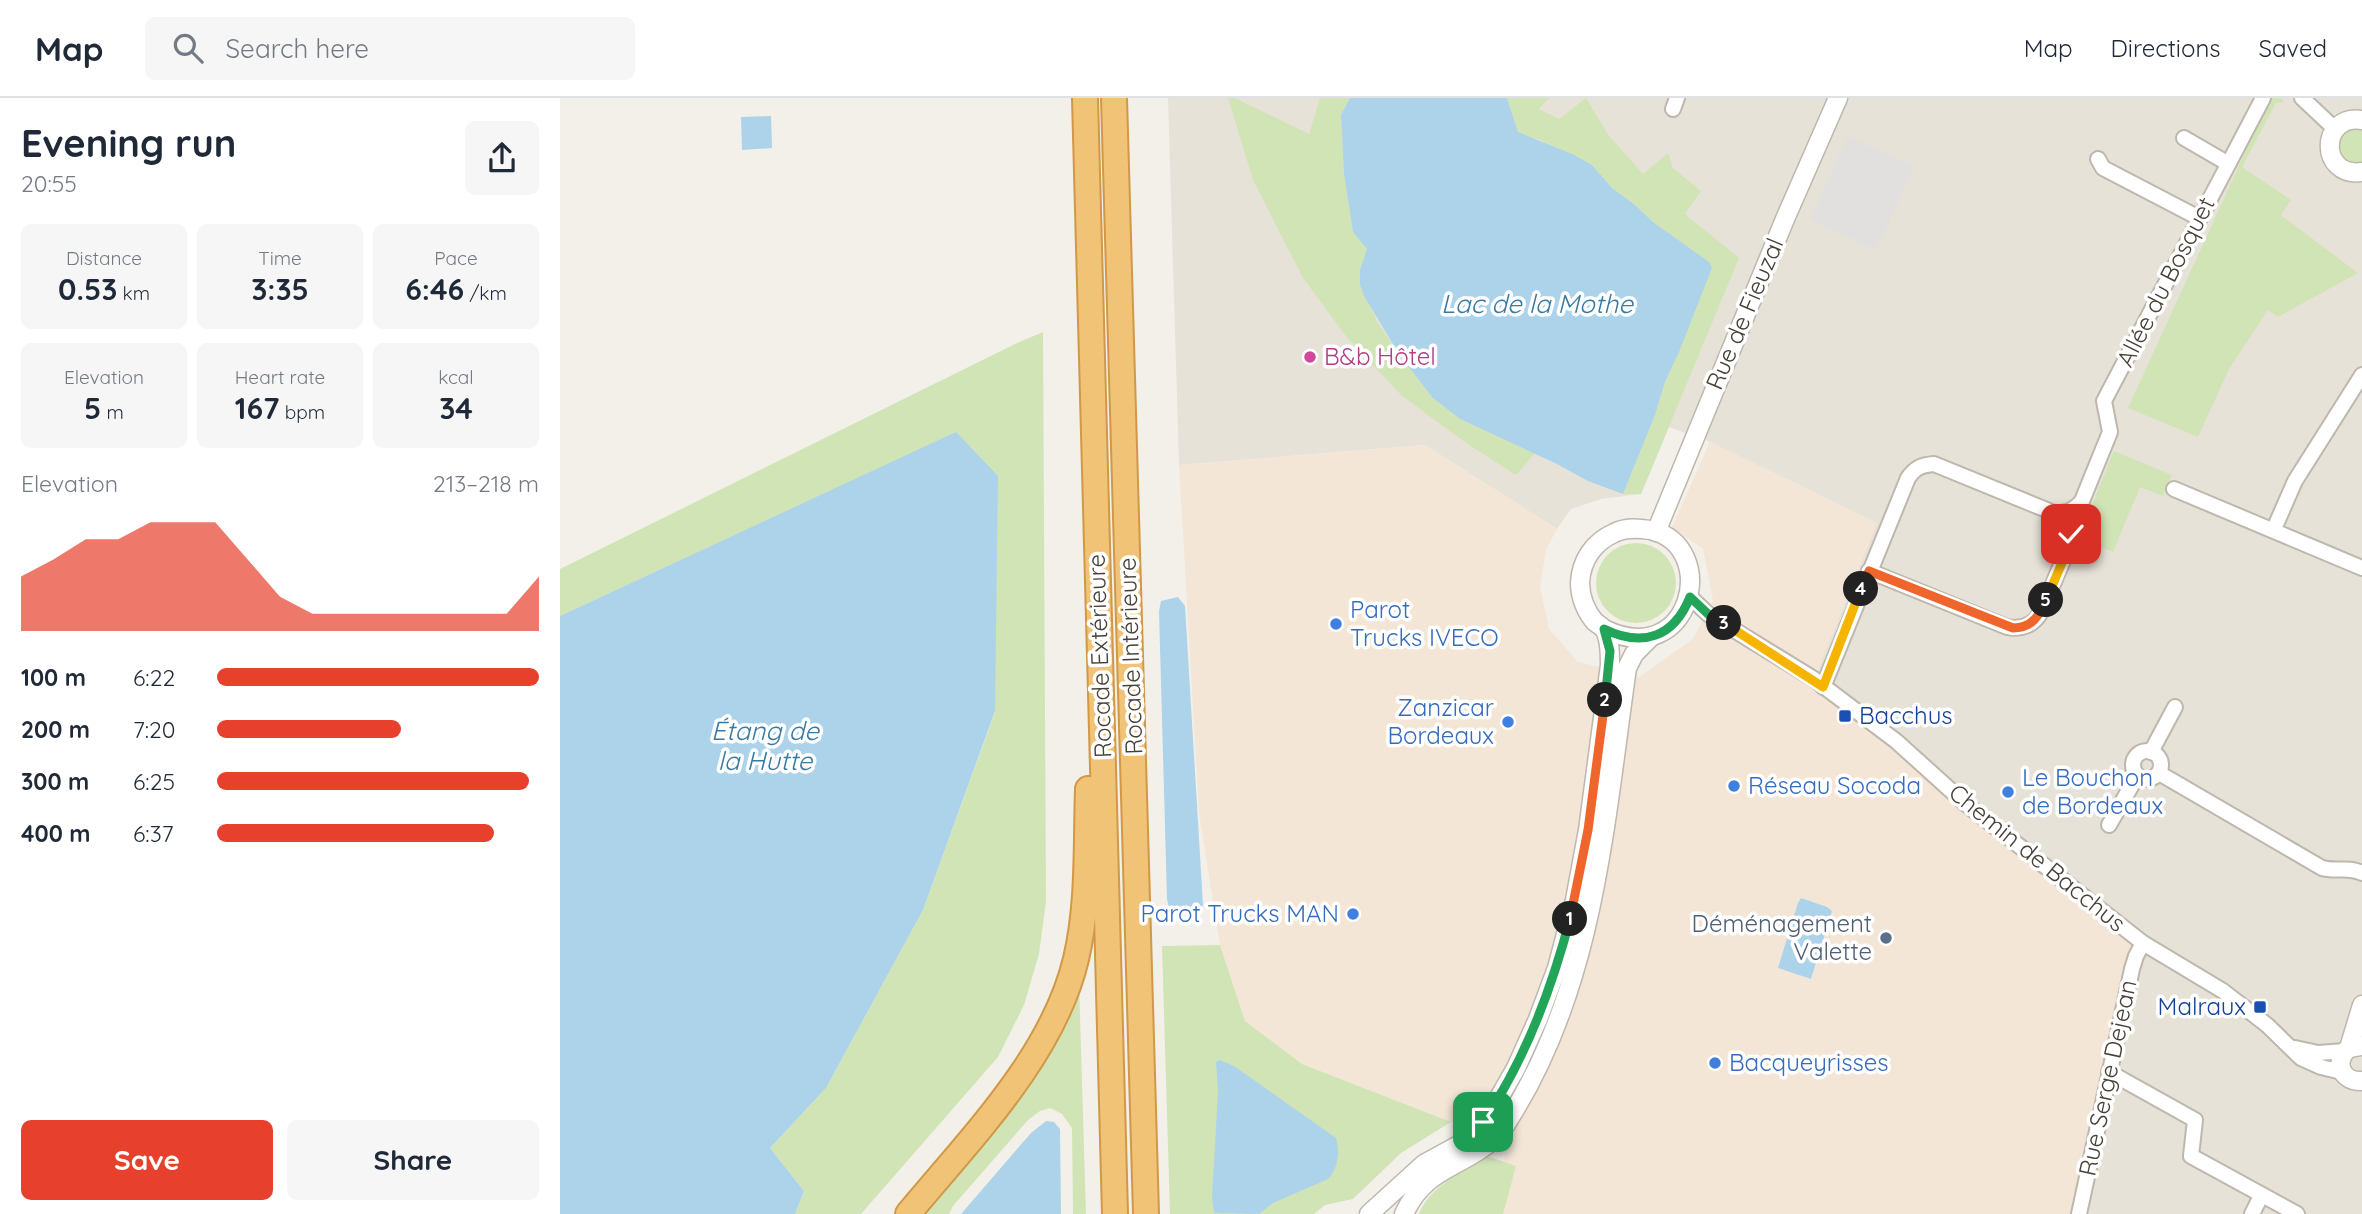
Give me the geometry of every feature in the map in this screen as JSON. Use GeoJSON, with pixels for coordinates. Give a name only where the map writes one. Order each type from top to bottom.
{"type":"FeatureCollection","features":[{"type":"Feature","properties":{"kind":"highway"},"geometry":{"type":"LineString","coordinates":[[1071,98],[1090,267]]}},
{"type":"Feature","properties":{"kind":"highway","name":"Rocade Extérieure"},"geometry":{"type":"LineString","coordinates":[[1085,98],[1115,1214]]}},
{"type":"Feature","properties":{"kind":"highway","name":"Rocade Intérieure"},"geometry":{"type":"LineString","coordinates":[[1114,98],[1146,1214]]}},
{"type":"Feature","properties":{"kind":"highway"},"geometry":{"type":"LineString","coordinates":[[908,1214],[1028,1066],[1059,1011],[1076,960],[1084,913],[1096,529]]}},
{"type":"Feature","properties":{"kind":"street","name":"Rue de Fieuzal"},"geometry":{"type":"LineString","coordinates":[[1656,531],[1785,219],[1839,98]]}},
{"type":"Feature","properties":{"kind":"street","name":"Allée du Bosquet"},"geometry":{"type":"LineString","coordinates":[[2065,513],[2075,509],[2082,501],[2110,432],[2104,401],[2263,98]]}},
{"type":"Feature","properties":{"kind":"street"},"geometry":{"type":"LineString","coordinates":[[2302,98],[2335,129]]}},
{"type":"Feature","properties":{"kind":"street"},"geometry":{"type":"LineString","coordinates":[[2362,120],[2348,120],[2335,129],[2329,145],[2335,162],[2350,172],[2362,172]]}},
{"type":"Feature","properties":{"kind":"street"},"geometry":{"type":"LineString","coordinates":[[2184,138],[2227,163]]}},
{"type":"Feature","properties":{"kind":"street"},"geometry":{"type":"LineString","coordinates":[[2098,159],[2103,168],[2199,218]]}},
{"type":"Feature","properties":{"kind":"street"},"geometry":{"type":"LineString","coordinates":[[2274,529],[2295,481],[2362,375]]}},
{"type":"Feature","properties":{"kind":"street"},"geometry":{"type":"LineString","coordinates":[[1823,687],[1869,571],[1908,478],[1915,469],[1934,464],[2044,510],[2065,513],[2071,534],[2071,542],[2041,612],[2033,622],[2024,627],[2007,627],[1869,571]]}},
{"type":"Feature","properties":{"kind":"street"},"geometry":{"type":"LineString","coordinates":[[2174,489],[2362,568]]}},
{"type":"Feature","properties":{"kind":"street"},"geometry":{"type":"LineString","coordinates":[[1638,528],[1656,531],[1670,539],[1681,551],[1688,565],[1690,597],[1676,622],[1664,631],[1651,637],[1619,637],[1604,629],[1589,613],[1580,585],[1583,567],[1591,551],[1604,538],[1620,530],[1638,528]]}},
{"type":"Feature","properties":{"kind":"street","name":"Chemin de Bacchus"},"geometry":{"type":"LineString","coordinates":[[1690,597],[1708,614],[1823,687],[1896,741],[1967,806],[2143,943],[2223,991],[2267,1025],[2301,1058],[2354,1082]]}},
{"type":"Feature","properties":{"kind":"street"},"geometry":{"type":"LineString","coordinates":[[1369,1214],[1424,1164],[1468,1140],[1496,1103],[1516,1068],[1538,1019],[1557,968],[1575,900],[1588,830],[1610,665],[1610,651],[1604,629]]}},
{"type":"Feature","properties":{"kind":"street"},"geometry":{"type":"LineString","coordinates":[[1404,1214],[1412,1198],[1432,1176],[1494,1139],[1511,1118],[1555,1029],[1575,972],[1591,907],[1627,668],[1634,654],[1651,637]]}},
{"type":"Feature","properties":{"kind":"street"},"geometry":{"type":"LineString","coordinates":[[2151,752],[2175,707]]}},
{"type":"Feature","properties":{"kind":"street"},"geometry":{"type":"LineString","coordinates":[[2151,752],[2160,760],[2159,773],[2149,779],[2137,776],[2133,760],[2139,753],[2151,752]]}},
{"type":"Feature","properties":{"kind":"street"},"geometry":{"type":"LineString","coordinates":[[2159,773],[2322,868],[2335,871],[2347,867],[2362,873]]}},
{"type":"Feature","properties":{"kind":"street"},"geometry":{"type":"LineString","coordinates":[[2109,825],[2137,776]]}},
{"type":"Feature","properties":{"kind":"street","name":"Rue Serge Dejean"},"geometry":{"type":"LineString","coordinates":[[2079,1214],[2133,967],[2143,943]]}},
{"type":"Feature","properties":{"kind":"street"},"geometry":{"type":"LineString","coordinates":[[2354,1082],[2340,1061],[2352,1048],[2362,1005]]}},
{"type":"Feature","properties":{"kind":"street","name":"Chemin de Bacchus"},"geometry":{"type":"LineString","coordinates":[[2285,1042],[2306,1052],[2318,1054],[2352,1048]]}},
{"type":"Feature","properties":{"kind":"street"},"geometry":{"type":"LineString","coordinates":[[2109,1072],[2195,1120],[2192,1156],[2297,1214]]}},
{"type":"Feature","properties":{"kind":"street"},"geometry":{"type":"LineString","coordinates":[[2252,1214],[2261,1196]]}},
{"type":"Feature","properties":{"kind":"shaded area"},"geometry":{"type":"Polygon","coordinates":[[[1168,98],[2362,98],[2362,1214],[2079,1214],[1814,679],[1877,523],[1710,442],[1669,427],[1641,494],[1601,499],[1571,509],[1557,529],[1425,445],[1179,465],[1168,98]]]}},
{"type":"Feature","properties":{"kind":"shaded area"},"geometry":{"type":"Polygon","coordinates":[[[1848,136],[1914,166],[1876,250],[1810,220],[1848,136]]]}},
{"type":"Feature","properties":{"kind":"shaded area"},"geometry":{"type":"Polygon","coordinates":[[[1710,442],[1877,523],[1814,680],[2143,943],[2079,1214],[1501,1214],[1505,1151],[1451,1122],[1302,1064],[1245,1021],[1220,945],[1199,813],[1179,465],[1425,445],[1557,529],[1546,550],[1540,587],[1549,629],[1578,662],[1639,677],[1692,640],[1713,601],[1703,549],[1672,527],[1710,442]]]}},
{"type":"Feature","properties":{"kind":"green space"},"geometry":{"type":"Polygon","coordinates":[[[1228,98],[1235,98],[1309,134],[1320,98],[1350,98],[1341,115],[1344,174],[1353,232],[1368,249],[1360,270],[1360,284],[1378,323],[1399,354],[1460,419],[1535,453],[1516,475],[1466,443],[1401,395],[1345,335],[1303,278],[1253,180],[1228,98]]]}},
{"type":"Feature","properties":{"kind":"green space"},"geometry":{"type":"Polygon","coordinates":[[[1507,98],[1549,98],[1539,109],[1559,119],[1586,98],[1609,136],[1643,174],[1668,153],[1673,168],[1701,191],[1685,214],[1739,258],[1641,494],[1623,494],[1655,415],[1665,382],[1689,248],[1612,188],[1592,165],[1518,132],[1507,98]]]}},
{"type":"Feature","properties":{"kind":"green space"},"geometry":{"type":"Polygon","coordinates":[[[2270,98],[2280,98],[2285,102],[2276,103],[2242,167],[2291,200],[2281,215],[2358,273],[2278,317],[2268,310],[2229,369],[2198,437],[2128,408],[2270,98]]]}},
{"type":"Feature","properties":{"kind":"green space"},"geometry":{"type":"Polygon","coordinates":[[[2353,129],[2362,130],[2362,164],[2346,162],[2340,152],[2340,139],[2353,129]]]}},
{"type":"Feature","properties":{"kind":"green space"},"geometry":{"type":"Polygon","coordinates":[[[1043,332],[1046,902],[1039,954],[1024,1005],[998,1057],[861,1214],[795,1214],[804,1191],[770,1148],[826,1088],[923,910],[995,712],[956,433],[560,616],[560,569],[1043,332]]]}},
{"type":"Feature","properties":{"kind":"green space"},"geometry":{"type":"Polygon","coordinates":[[[2114,451],[2172,475],[2163,496],[2140,487],[2113,552],[2079,537],[2114,451]]]}},
{"type":"Feature","properties":{"kind":"green space"},"geometry":{"type":"Polygon","coordinates":[[[1628,543],[1644,543],[1665,554],[1676,575],[1676,591],[1665,612],[1644,623],[1628,623],[1614,617],[1602,605],[1596,591],[1596,575],[1602,561],[1614,549],[1628,543]]]}},
{"type":"Feature","properties":{"kind":"green space"},"geometry":{"type":"Polygon","coordinates":[[[1220,945],[1245,1021],[1302,1064],[1451,1122],[1401,1153],[1353,1199],[1325,1205],[1314,1214],[1170,1214],[1162,946],[1220,945]]]}},
{"type":"Feature","properties":{"kind":"green space"},"geometry":{"type":"Polygon","coordinates":[[[1079,982],[1086,1214],[1073,1214],[1072,1128],[1062,1114],[1050,1108],[1040,1111],[1028,1120],[949,1214],[917,1214],[1079,982]]]}},
{"type":"Feature","properties":{"kind":"green space"},"geometry":{"type":"Polygon","coordinates":[[[1487,1156],[1516,1166],[1503,1214],[1419,1214],[1439,1187],[1487,1156]]]}},
{"type":"Feature","properties":{"kind":"water","name":"Lac de la Mothe"},"geometry":{"type":"Polygon","coordinates":[[[1350,98],[1507,98],[1518,132],[1592,165],[1612,188],[1653,222],[1709,262],[1712,268],[1623,494],[1588,481],[1460,419],[1432,397],[1399,354],[1364,296],[1360,284],[1360,270],[1367,249],[1353,232],[1344,174],[1341,115],[1350,98]]]}},
{"type":"Feature","properties":{"kind":"water"},"geometry":{"type":"Polygon","coordinates":[[[771,116],[772,148],[742,150],[741,117],[771,116]]]}},
{"type":"Feature","properties":{"kind":"water","name":"Étang de la Hutte"},"geometry":{"type":"Polygon","coordinates":[[[956,432],[998,476],[995,711],[923,910],[826,1088],[770,1148],[804,1191],[795,1214],[560,1214],[560,616],[956,432]]]}},
{"type":"Feature","properties":{"kind":"water"},"geometry":{"type":"Polygon","coordinates":[[[1178,597],[1185,606],[1203,905],[1200,911],[1188,914],[1169,908],[1167,899],[1159,611],[1161,601],[1178,597]]]}},
{"type":"Feature","properties":{"kind":"water"},"geometry":{"type":"Polygon","coordinates":[[[1801,898],[1832,911],[1811,979],[1778,968],[1801,898]]]}},
{"type":"Feature","properties":{"kind":"water"},"geometry":{"type":"Polygon","coordinates":[[[1220,1060],[1234,1066],[1336,1138],[1337,1160],[1328,1179],[1273,1203],[1259,1214],[1214,1213],[1212,1197],[1218,1092],[1216,1062],[1220,1060]]]}},
{"type":"Feature","properties":{"kind":"water"},"geometry":{"type":"Polygon","coordinates":[[[1046,1121],[1054,1122],[1060,1129],[1061,1214],[961,1214],[1031,1133],[1046,1121]]]}},
{"type":"Feature","properties":{"kind":"place","name":"B&b Hôtel"},"geometry":{"type":"Point","coordinates":[1310,357]}},
{"type":"Feature","properties":{"kind":"place","name":"Parot Trucks IVECO"},"geometry":{"type":"Point","coordinates":[1336,624]}},
{"type":"Feature","properties":{"kind":"place","name":"Bacchus"},"geometry":{"type":"Point","coordinates":[1845,716]}},
{"type":"Feature","properties":{"kind":"place","name":"Zanzicar Bordeaux"},"geometry":{"type":"Point","coordinates":[1508,722]}},
{"type":"Feature","properties":{"kind":"place","name":"Réseau Socoda"},"geometry":{"type":"Point","coordinates":[1734,786]}},
{"type":"Feature","properties":{"kind":"place","name":"Le Bouchon de Bordeaux"},"geometry":{"type":"Point","coordinates":[2008,792]}},
{"type":"Feature","properties":{"kind":"place","name":"Parot Trucks MAN"},"geometry":{"type":"Point","coordinates":[1353,914]}},
{"type":"Feature","properties":{"kind":"place","name":"Déménagement Valette"},"geometry":{"type":"Point","coordinates":[1886,938]}},
{"type":"Feature","properties":{"kind":"place","name":"Malraux"},"geometry":{"type":"Point","coordinates":[2260,1007]}},
{"type":"Feature","properties":{"kind":"place","name":"Bacqueyrisses"},"geometry":{"type":"Point","coordinates":[1715,1063]}},
{"type":"Feature","properties":{"kind":"route"},"geometry":{"type":"LineString","coordinates":[[1483,1122],[1516,1068],[1538,1019],[1557,968],[1575,900],[1588,830],[1610,665],[1610,651],[1604,629],[1619,637],[1651,637],[1676,622],[1690,597],[1708,614],[1823,687],[1869,571],[2007,627],[2019,628],[2038,618],[2071,542],[2071,534]]}}]}
